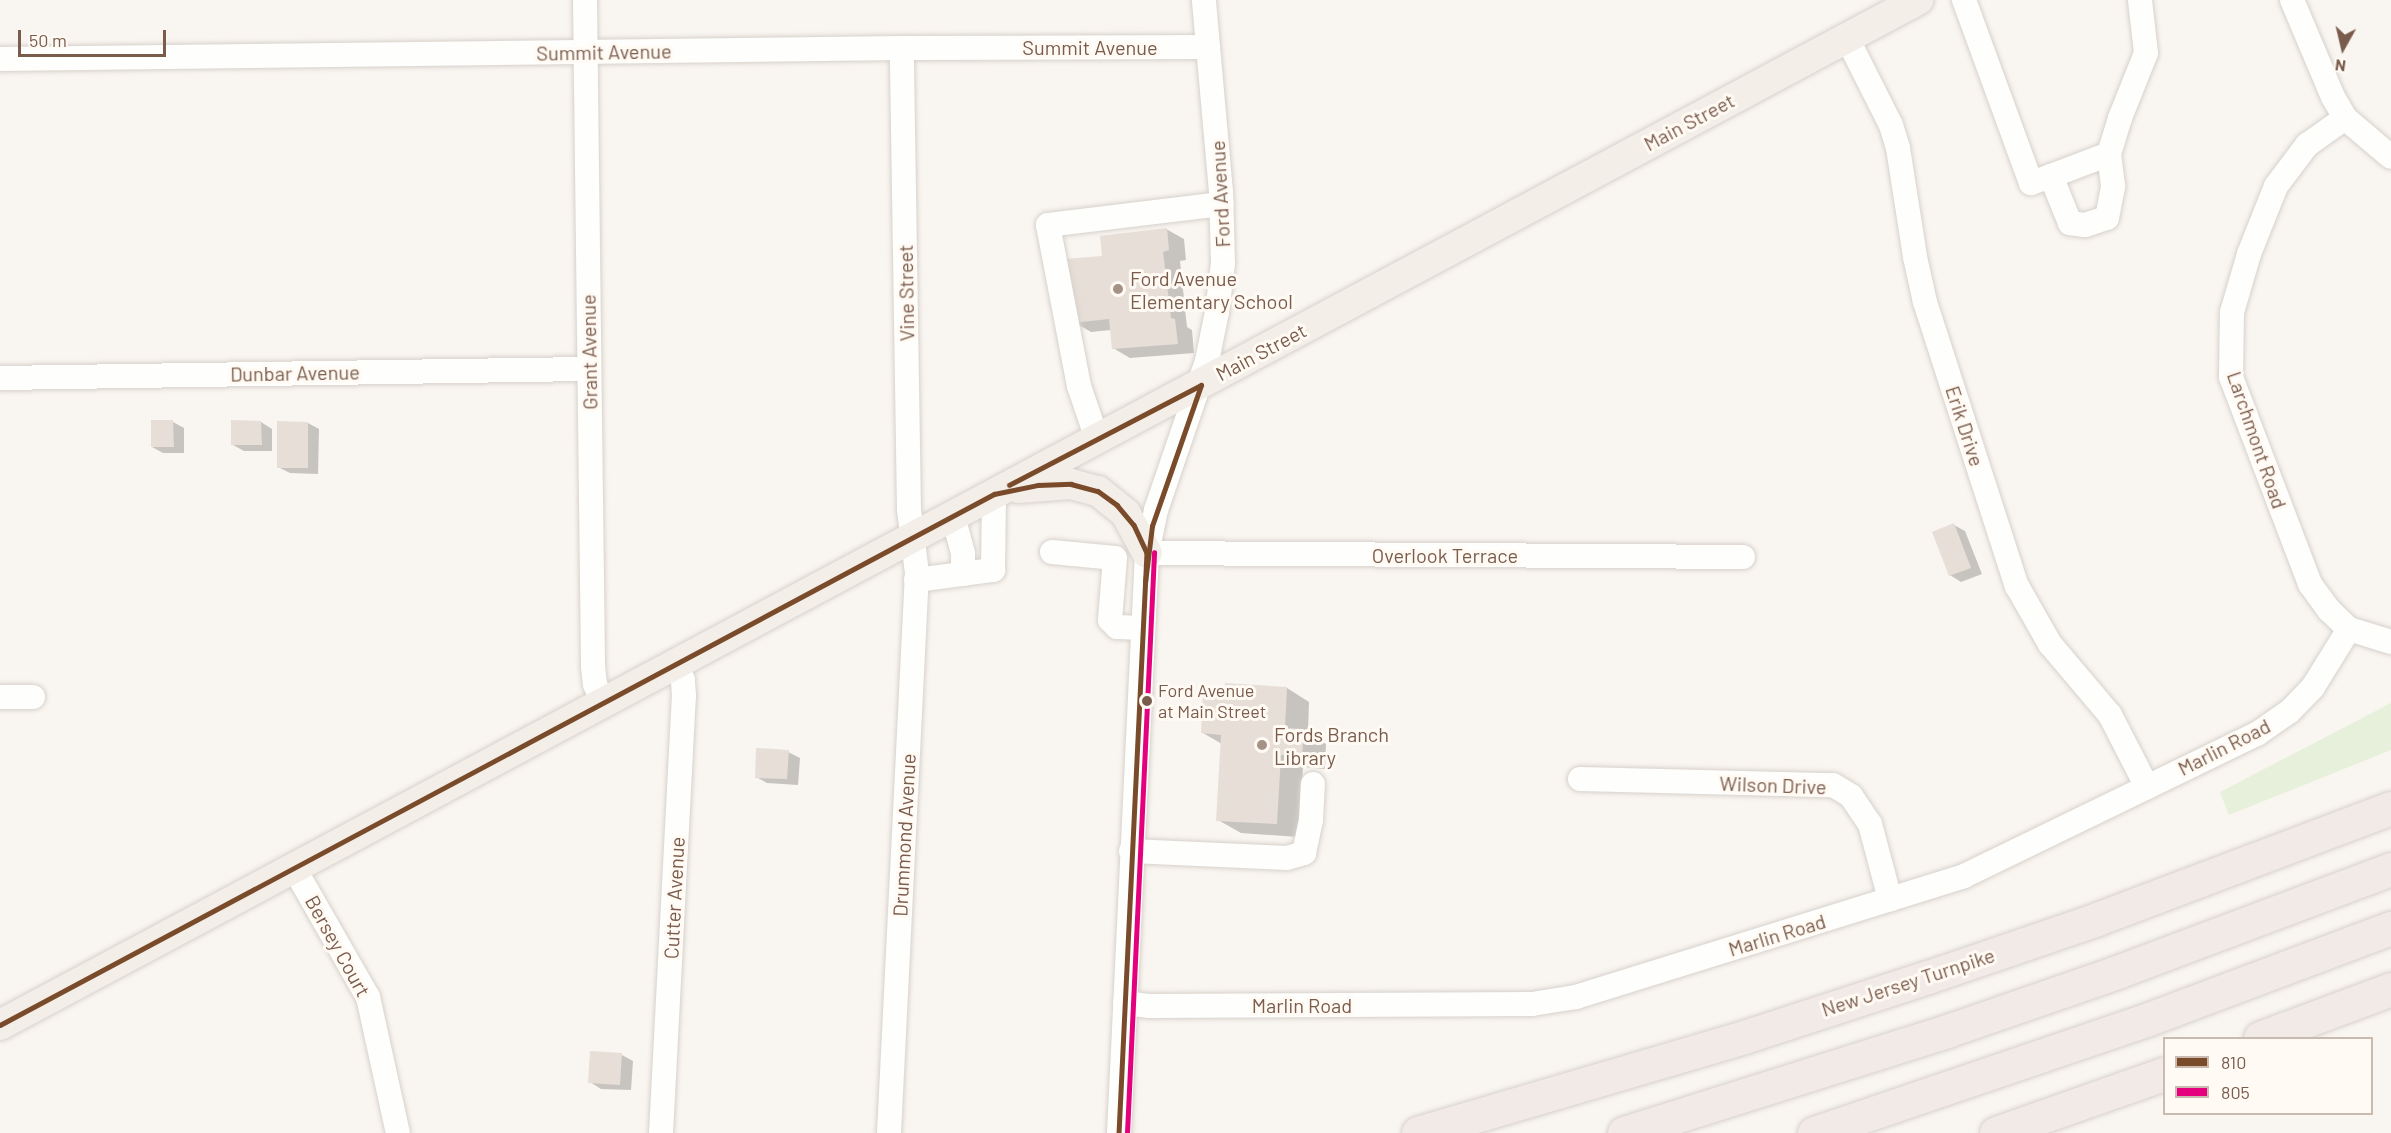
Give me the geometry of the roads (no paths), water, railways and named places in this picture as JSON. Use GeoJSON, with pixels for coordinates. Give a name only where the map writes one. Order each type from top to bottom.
{"type":"FeatureCollection","features":[{"type":"Feature","properties":{"kind":"highway","name":"New Jersey Turnpike"},"geometry":{"type":"LineString","coordinates":[[1430,1131],[1744,1037],[1928,977],[2097,919],[2391,808]]}},
{"type":"Feature","properties":{"kind":"highway"},"geometry":{"type":"LineString","coordinates":[[1624,1133],[1947,1031],[2117,972],[2391,869]]}},
{"type":"Feature","properties":{"kind":"highway"},"geometry":{"type":"LineString","coordinates":[[1814,1133],[2135,1024],[2391,928]]}},
{"type":"Feature","properties":{"kind":"highway"},"geometry":{"type":"LineString","coordinates":[[2263,1037],[2391,989]]}},
{"type":"Feature","properties":{"kind":"highway"},"geometry":{"type":"LineString","coordinates":[[1996,1133],[2163,1074]]}},
{"type":"Feature","properties":{"kind":"main road","name":"Main Street"},"geometry":{"type":"LineString","coordinates":[[0,1025],[1918,0]]}},
{"type":"Feature","properties":{"kind":"main road"},"geometry":{"type":"LineString","coordinates":[[994,494],[1019,488],[1055,484],[1085,486],[1098,491],[1126,514],[1146,561]]}},
{"type":"Feature","properties":{"kind":"street","name":"Grant Avenue"},"geometry":{"type":"LineString","coordinates":[[585,0],[593,666],[595,684],[603,703]]}},
{"type":"Feature","properties":{"kind":"street","name":"Ford Avenue"},"geometry":{"type":"LineString","coordinates":[[1119,1133],[1146,561],[1156,510],[1201,385],[1221,283],[1224,241],[1222,204],[1204,0]]}},
{"type":"Feature","properties":{"kind":"street"},"geometry":{"type":"LineString","coordinates":[[1964,0],[2031,183],[2109,154]]}},
{"type":"Feature","properties":{"kind":"street"},"geometry":{"type":"LineString","coordinates":[[2051,176],[2070,223],[2085,225],[2107,218],[2113,186],[2109,154],[2120,118],[2146,53],[2140,0]]}},
{"type":"Feature","properties":{"kind":"street"},"geometry":{"type":"LineString","coordinates":[[2292,0],[2333,97],[2345,118],[2391,157]]}},
{"type":"Feature","properties":{"kind":"street","name":"Erik Drive"},"geometry":{"type":"LineString","coordinates":[[1847,38],[1882,103],[1895,136],[1925,302],[2017,586],[2050,644],[2110,715],[2147,787]]}},
{"type":"Feature","properties":{"kind":"street","name":"Summit Avenue"},"geometry":{"type":"LineString","coordinates":[[0,58],[1208,47]]}},
{"type":"Feature","properties":{"kind":"street","name":"Vine Street"},"geometry":{"type":"LineString","coordinates":[[902,48],[909,510],[912,538]]}},
{"type":"Feature","properties":{"kind":"street","name":"Larchmont Road"},"geometry":{"type":"LineString","coordinates":[[2345,118],[2307,145],[2276,186],[2249,254],[2232,312],[2231,377],[2310,584],[2330,610],[2349,629],[2391,642]]}},
{"type":"Feature","properties":{"kind":"street"},"geometry":{"type":"LineString","coordinates":[[1097,439],[1079,386],[1048,225],[1222,204]]}},
{"type":"Feature","properties":{"kind":"street","name":"Dunbar Avenue"},"geometry":{"type":"LineString","coordinates":[[0,378],[589,369]]}},
{"type":"Feature","properties":{"kind":"street"},"geometry":{"type":"LineString","coordinates":[[916,580],[993,570],[994,494]]}},
{"type":"Feature","properties":{"kind":"street"},"geometry":{"type":"LineString","coordinates":[[953,516],[963,554],[963,574]]}},
{"type":"Feature","properties":{"kind":"street","name":"Drummond Avenue"},"geometry":{"type":"LineString","coordinates":[[889,1133],[916,580],[912,538]]}},
{"type":"Feature","properties":{"kind":"street"},"geometry":{"type":"LineString","coordinates":[[1052,552],[1116,558],[1110,620],[1117,627],[1143,628]]}},
{"type":"Feature","properties":{"kind":"street","name":"Overlook Terrace"},"geometry":{"type":"LineString","coordinates":[[1114,568],[1146,561],[1743,557]]}},
{"type":"Feature","properties":{"kind":"street","name":"Marlin Road"},"geometry":{"type":"LineString","coordinates":[[1125,1003],[1532,1004],[1576,997],[1964,876],[2257,734],[2289,712],[2313,687],[2349,629]]}},
{"type":"Feature","properties":{"kind":"street","name":"Cutter Avenue"},"geometry":{"type":"LineString","coordinates":[[661,1133],[684,696],[683,680],[676,664]]}},
{"type":"Feature","properties":{"kind":"street"},"geometry":{"type":"LineString","coordinates":[[0,697],[33,697]]}},
{"type":"Feature","properties":{"kind":"street","name":"Wilson Drive"},"geometry":{"type":"LineString","coordinates":[[1580,779],[1833,785],[1851,796],[1870,824],[1890,899]]}},
{"type":"Feature","properties":{"kind":"street"},"geometry":{"type":"LineString","coordinates":[[1131,852],[1287,858],[1304,853],[1311,820],[1312,784]]}},
{"type":"Feature","properties":{"kind":"street","name":"Bersey Court"},"geometry":{"type":"LineString","coordinates":[[294,868],[368,997],[398,1133]]}},
{"type":"Feature","properties":{"kind":"place","name":"Ford Avenue Elementary School"},"geometry":{"type":"Point","coordinates":[1118,289]}},
{"type":"Feature","properties":{"kind":"place","name":"Ford Avenue at Main Street"},"geometry":{"type":"Point","coordinates":[1147,701]}},
{"type":"Feature","properties":{"kind":"place","name":"Fords Branch Library"},"geometry":{"type":"Point","coordinates":[1262,745]}}]}
